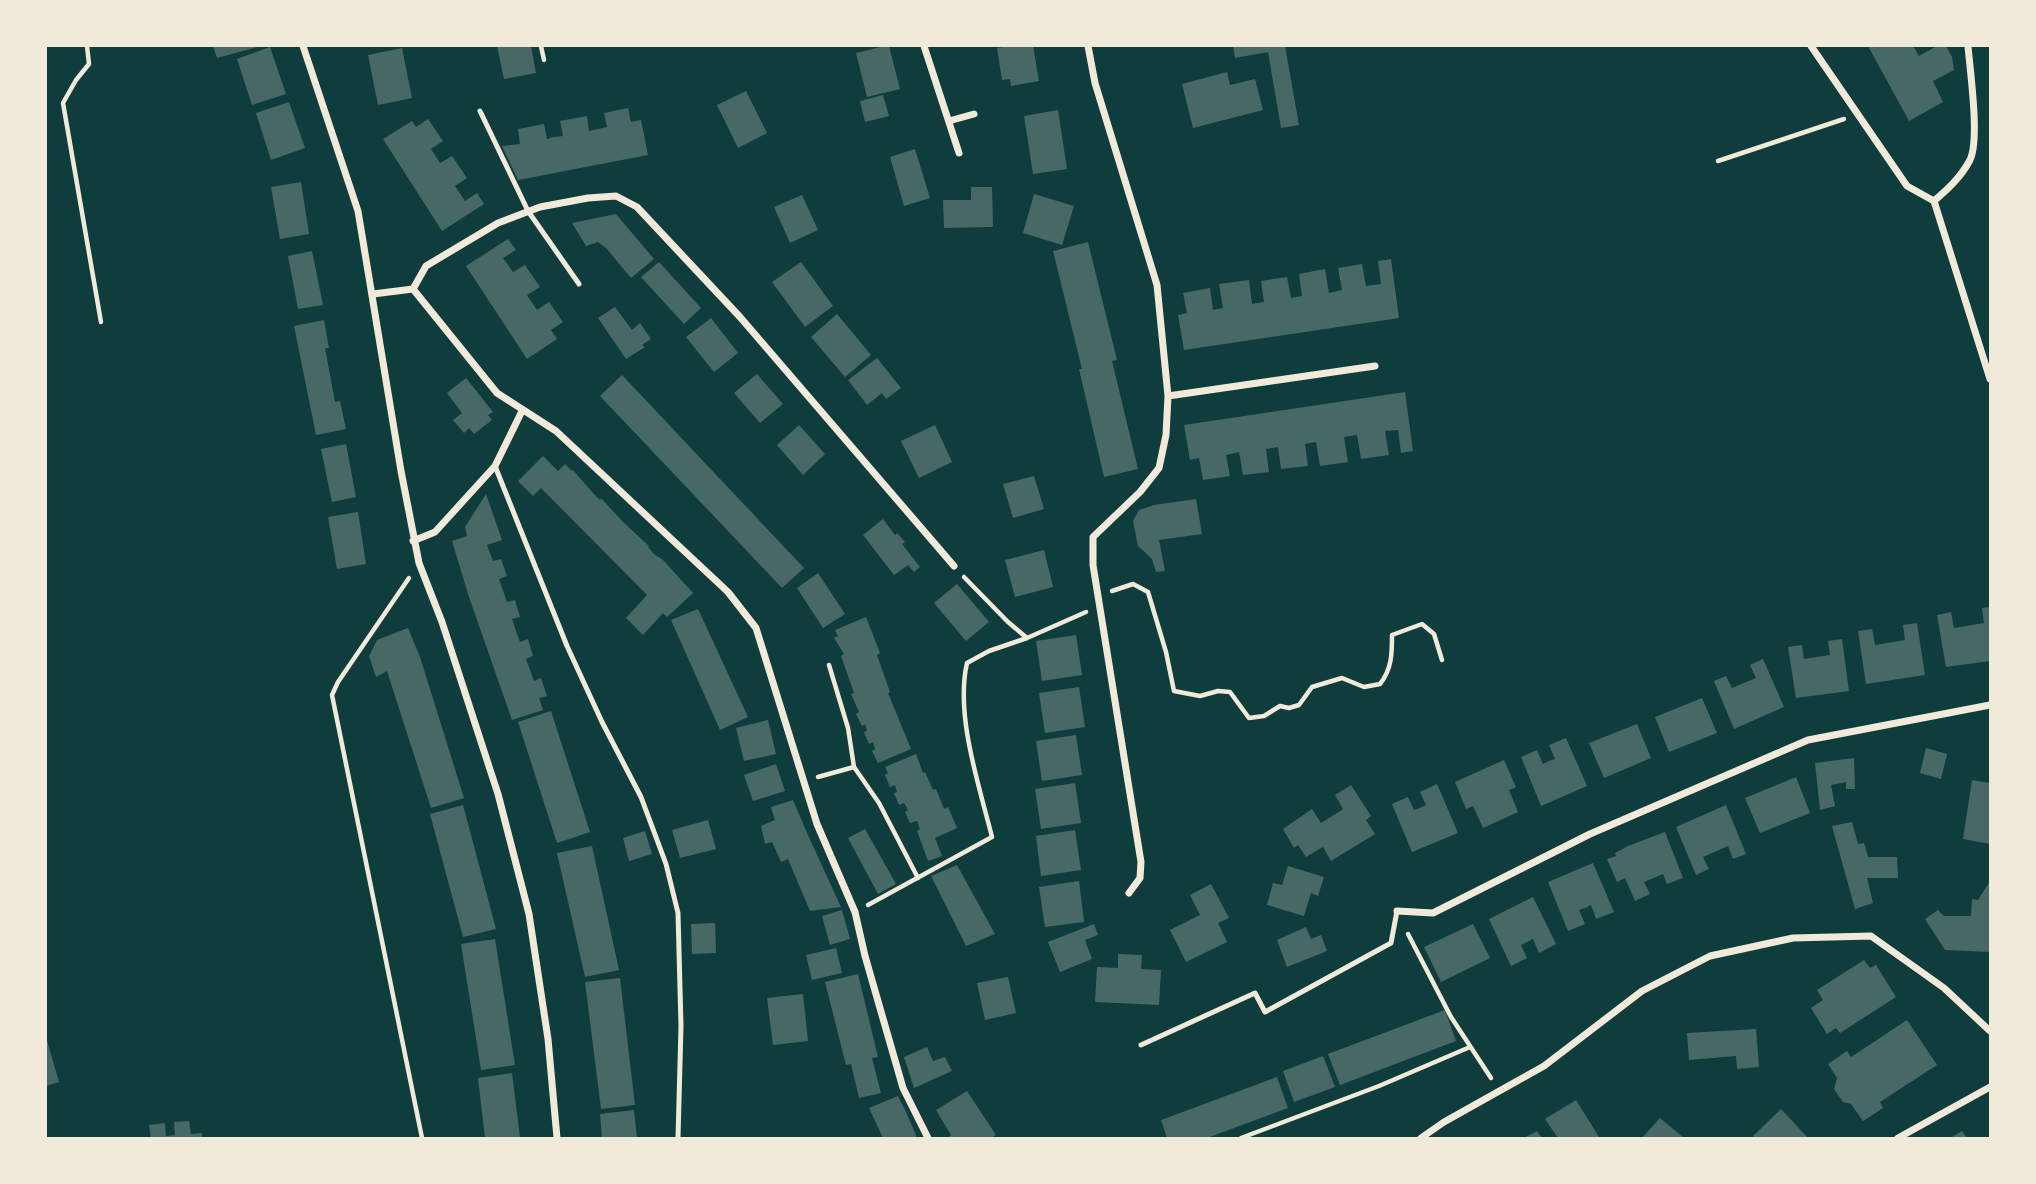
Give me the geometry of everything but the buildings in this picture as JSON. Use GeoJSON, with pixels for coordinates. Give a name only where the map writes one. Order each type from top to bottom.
{"type":"FeatureCollection","features":[{"type":"Feature","properties":{"kind":"street"},"geometry":{"type":"LineString","coordinates":[[303,46],[358,211],[419,563],[442,622],[498,794],[528,914],[548,1039],[557,1139]]}},
{"type":"Feature","properties":{"kind":"street"},"geometry":{"type":"LineString","coordinates":[[924,46],[959,153]]}},
{"type":"Feature","properties":{"kind":"street"},"geometry":{"type":"LineString","coordinates":[[1088,46],[1095,83],[1157,285],[1168,396],[1166,435],[1159,468],[1140,492],[1093,537],[1093,565],[1141,862],[1140,878],[1129,893]]}},
{"type":"Feature","properties":{"kind":"street"},"geometry":{"type":"LineString","coordinates":[[1811,46],[1907,186],[1934,201],[1990,379]]}},
{"type":"Feature","properties":{"kind":"street"},"geometry":{"type":"LineString","coordinates":[[1934,201],[1956,182],[1971,158],[1974,118],[1968,46]]}},
{"type":"Feature","properties":{"kind":"street"},"geometry":{"type":"LineString","coordinates":[[949,121],[974,114]]}},
{"type":"Feature","properties":{"kind":"street"},"geometry":{"type":"LineString","coordinates":[[412,289],[426,266],[498,223],[540,206],[615,196],[637,207],[740,317],[954,566]]}},
{"type":"Feature","properties":{"kind":"street"},"geometry":{"type":"LineString","coordinates":[[373,294],[412,289]]}},
{"type":"Feature","properties":{"kind":"street"},"geometry":{"type":"LineString","coordinates":[[412,289],[497,393],[556,431],[728,592],[756,628],[817,824],[855,912],[903,1088],[928,1139]]}},
{"type":"Feature","properties":{"kind":"street"},"geometry":{"type":"LineString","coordinates":[[1168,396],[1375,366]]}},
{"type":"Feature","properties":{"kind":"street"},"geometry":{"type":"LineString","coordinates":[[414,541],[435,533],[495,466],[522,411]]}},
{"type":"Feature","properties":{"kind":"street"},"geometry":{"type":"LineString","coordinates":[[1397,911],[1433,913],[1590,834],[1808,740],[1990,705]]}},
{"type":"Feature","properties":{"kind":"street"},"geometry":{"type":"LineString","coordinates":[[1421,1139],[1444,1122],[1545,1066],[1642,992],[1710,956],[1793,939],[1871,936],[1944,988],[1990,1031]]}},
{"type":"Feature","properties":{"kind":"street"},"geometry":{"type":"LineString","coordinates":[[1898,1139],[1990,1087]]}},
{"type":"Feature","properties":{"kind":"lane"},"geometry":{"type":"LineString","coordinates":[[480,111],[528,211],[579,285]]}},
{"type":"Feature","properties":{"kind":"lane"},"geometry":{"type":"LineString","coordinates":[[495,466],[567,646],[641,797],[666,864],[678,913],[681,1026],[678,1139]]}},
{"type":"Feature","properties":{"kind":"lane"},"geometry":{"type":"LineString","coordinates":[[1141,1045],[1255,993],[1265,1012],[1391,943],[1397,911]]}},
{"type":"Feature","properties":{"kind":"path"},"geometry":{"type":"LineString","coordinates":[[87,46],[89,64],[63,103],[101,322]]}},
{"type":"Feature","properties":{"kind":"path"},"geometry":{"type":"LineString","coordinates":[[541,46],[544,60]]}},
{"type":"Feature","properties":{"kind":"path"},"geometry":{"type":"LineString","coordinates":[[1718,161],[1858,115]]}},
{"type":"Feature","properties":{"kind":"path"},"geometry":{"type":"LineString","coordinates":[[419,563],[338,682],[332,695],[422,1139]]}},
{"type":"Feature","properties":{"kind":"path"},"geometry":{"type":"LineString","coordinates":[[954,566],[1027,638]]}},
{"type":"Feature","properties":{"kind":"path"},"geometry":{"type":"LineString","coordinates":[[1098,595],[1133,584],[1149,592],[1174,691],[1200,696],[1218,691],[1230,692],[1249,719],[1264,716],[1280,706],[1289,708],[1299,705],[1312,687],[1326,682],[1342,678],[1364,687],[1380,684],[1387,675],[1392,656],[1392,635],[1422,624],[1434,634],[1442,660]]}},
{"type":"Feature","properties":{"kind":"path"},"geometry":{"type":"LineString","coordinates":[[855,912],[992,837],[972,759],[962,684],[967,663],[989,651],[1027,638],[1100,606]]}},
{"type":"Feature","properties":{"kind":"path"},"geometry":{"type":"LineString","coordinates":[[830,665],[848,728],[854,767],[879,803],[918,878]]}},
{"type":"Feature","properties":{"kind":"path"},"geometry":{"type":"LineString","coordinates":[[804,781],[854,767]]}},
{"type":"Feature","properties":{"kind":"path"},"geometry":{"type":"LineString","coordinates":[[1397,911],[1451,1017],[1487,1069],[1499,1092]]}},
{"type":"Feature","properties":{"kind":"path"},"geometry":{"type":"LineString","coordinates":[[1241,1139],[1379,1086],[1470,1047]]}}]}
